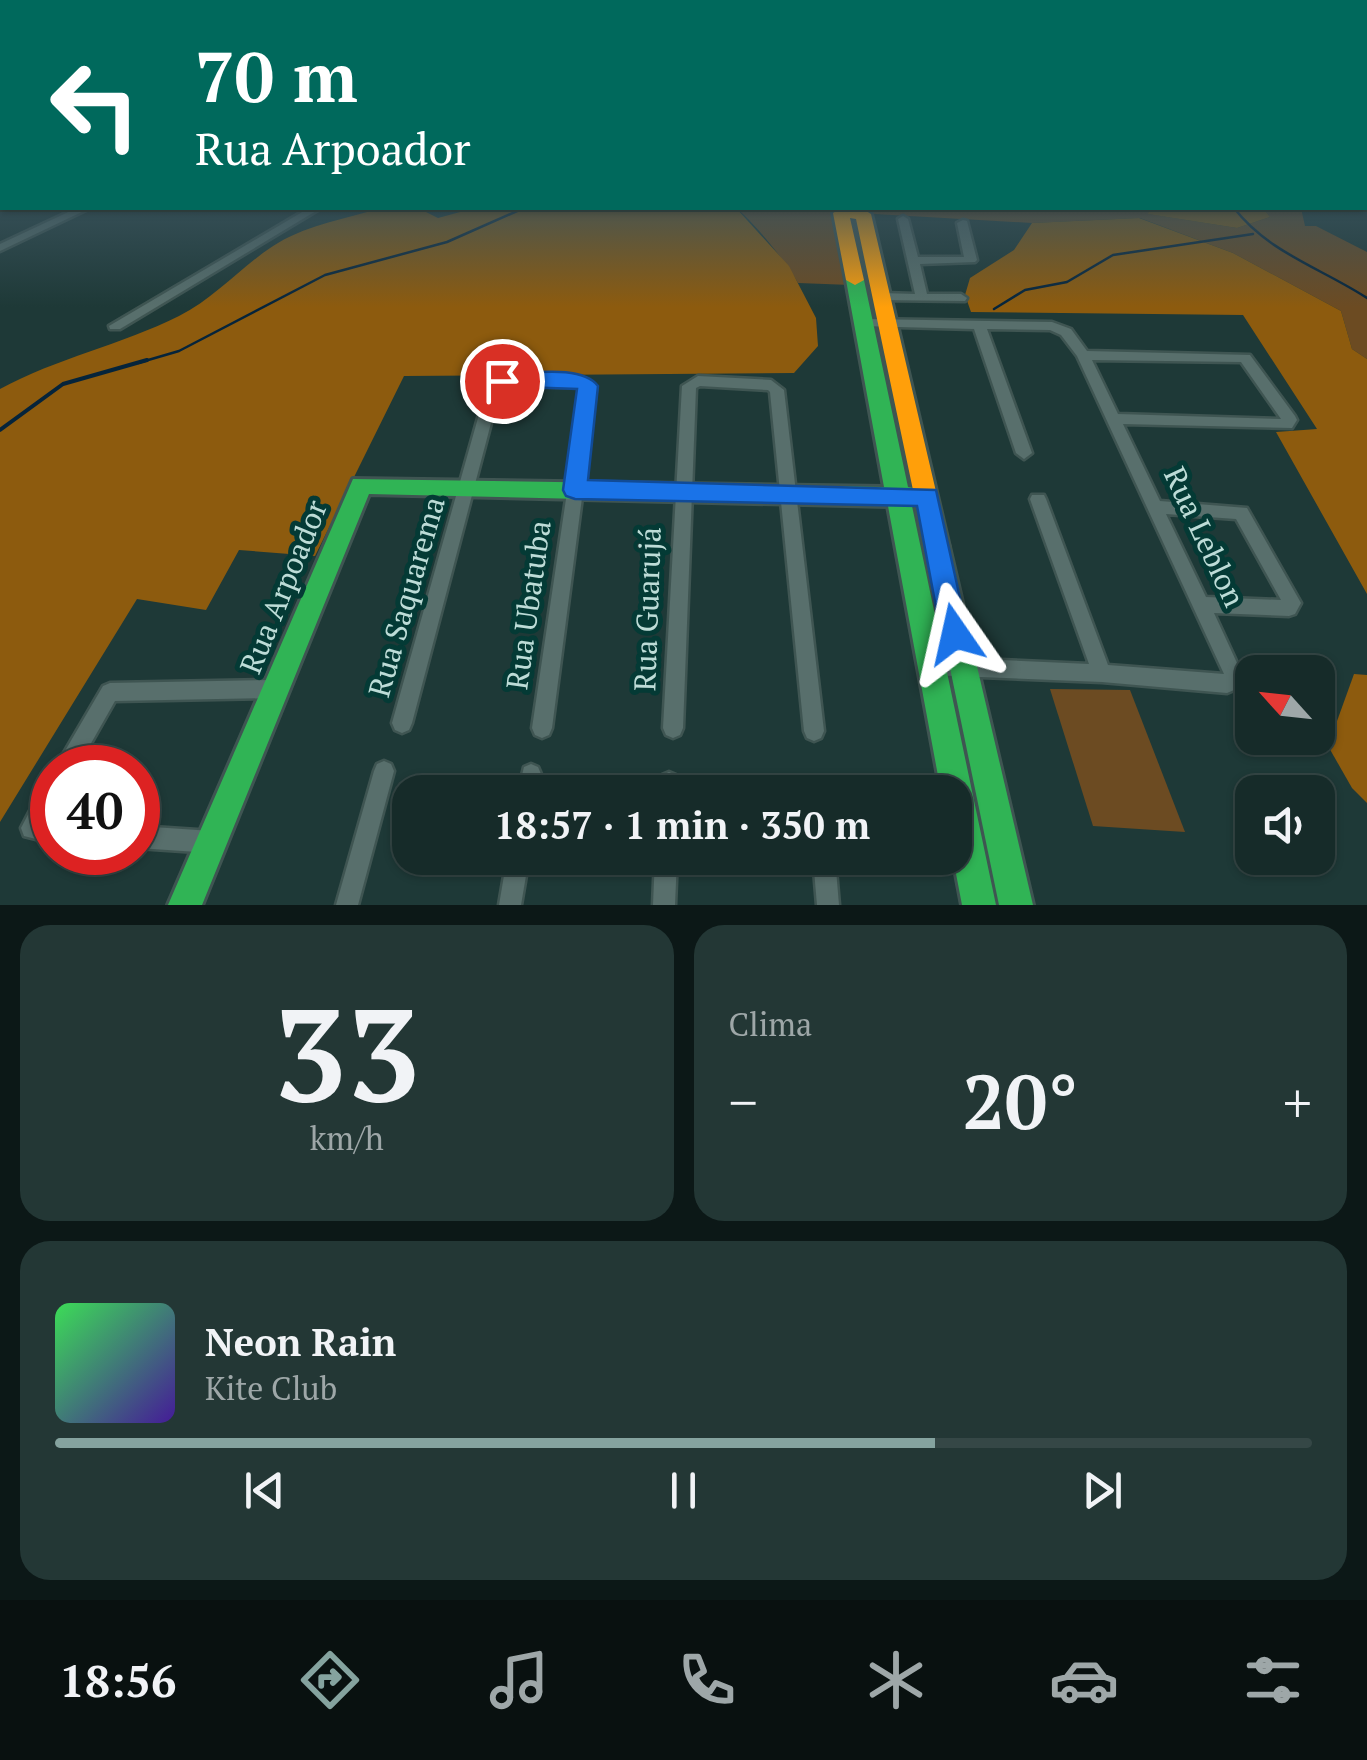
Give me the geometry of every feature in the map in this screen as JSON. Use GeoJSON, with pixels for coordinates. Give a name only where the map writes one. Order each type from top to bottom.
{"type":"FeatureCollection","features":[{"type":"Feature","properties":{"kind":"street"},"geometry":{"type":"LineString","coordinates":[[0,248],[55,222]]}},
{"type":"Feature","properties":{"kind":"street"},"geometry":{"type":"LineString","coordinates":[[115,326],[292,222]]}},
{"type":"Feature","properties":{"kind":"street"},"geometry":{"type":"LineString","coordinates":[[854,222],[877,323],[928,497],[1016,905]]}},
{"type":"Feature","properties":{"kind":"street"},"geometry":{"type":"LineString","coordinates":[[855,222],[882,298],[877,323],[901,497],[979,905]]}},
{"type":"Feature","properties":{"kind":"street"},"geometry":{"type":"LineString","coordinates":[[904,222],[922,298]]}},
{"type":"Feature","properties":{"kind":"street"},"geometry":{"type":"LineString","coordinates":[[913,260],[971,260],[963,223]]}},
{"type":"Feature","properties":{"kind":"street"},"geometry":{"type":"LineString","coordinates":[[882,298],[961,298]]}},
{"type":"Feature","properties":{"kind":"street","name":"Rua Leblon"},"geometry":{"type":"LineString","coordinates":[[877,323],[1060,328],[1083,356],[1115,419],[1234,676],[1232,682],[931,666]]}},
{"type":"Feature","properties":{"kind":"street"},"geometry":{"type":"LineString","coordinates":[[978,324],[1024,453]]}},
{"type":"Feature","properties":{"kind":"street"},"geometry":{"type":"LineString","coordinates":[[1083,356],[1245,358],[1290,422],[1115,419]]}},
{"type":"Feature","properties":{"kind":"street","name":"Rua Guarujá"},"geometry":{"type":"LineString","coordinates":[[673,728],[688,386],[698,381],[776,388],[787,496]]}},
{"type":"Feature","properties":{"kind":"street","name":"Rua Saquarema"},"geometry":{"type":"LineString","coordinates":[[402,723],[498,383],[580,382],[589,390],[575,490]]}},
{"type":"Feature","properties":{"kind":"street","name":"Rua Arpoador"},"geometry":{"type":"LineString","coordinates":[[185,905],[356,489],[366,482],[469,488],[928,497]]}},
{"type":"Feature","properties":{"kind":"street","name":"Rua Ubatuba"},"geometry":{"type":"LineString","coordinates":[[542,728],[575,490]]}},
{"type":"Feature","properties":{"kind":"street"},"geometry":{"type":"LineString","coordinates":[[787,496],[814,731]]}},
{"type":"Feature","properties":{"kind":"street"},"geometry":{"type":"LineString","coordinates":[[1038,499],[1102,673]]}},
{"type":"Feature","properties":{"kind":"street"},"geometry":{"type":"LineString","coordinates":[[1157,507],[1241,513],[1292,603],[1290,608],[1204,605]]}},
{"type":"Feature","properties":{"kind":"street"},"geometry":{"type":"LineString","coordinates":[[78,745],[110,692],[274,689]]}},
{"type":"Feature","properties":{"kind":"street"},"geometry":{"type":"LineString","coordinates":[[347,905],[384,772]]}},
{"type":"Feature","properties":{"kind":"street"},"geometry":{"type":"LineString","coordinates":[[160,838],[212,842]]}},
{"type":"Feature","properties":{"kind":"street"},"geometry":{"type":"LineString","coordinates":[[510,905],[515,875]]}},
{"type":"Feature","properties":{"kind":"street"},"geometry":{"type":"LineString","coordinates":[[664,905],[665,875]]}},
{"type":"Feature","properties":{"kind":"street"},"geometry":{"type":"LineString","coordinates":[[825,875],[828,905]]}},
{"type":"Feature","properties":{"kind":"shaded area"},"geometry":{"type":"Polygon","coordinates":[[[329,222],[749,222],[789,266],[816,318],[818,346],[794,373],[404,376],[315,556],[239,550],[206,610],[137,599],[47,745],[30,745],[30,773],[0,822],[0,389],[179,316],[290,236],[329,222]]]}},
{"type":"Feature","properties":{"kind":"shaded area"},"geometry":{"type":"Polygon","coordinates":[[[751,222],[842,222],[851,285],[798,283],[751,222]]]}},
{"type":"Feature","properties":{"kind":"shaded area"},"geometry":{"type":"Polygon","coordinates":[[[1150,222],[1233,253],[1341,311],[1352,349],[1367,359],[1367,594],[1276,432],[1317,429],[1243,315],[971,312],[965,295],[970,278],[1014,250],[1032,223],[1150,222]]]}},
{"type":"Feature","properties":{"kind":"shaded area"},"geometry":{"type":"Polygon","coordinates":[[[1151,222],[1201,222],[1237,228],[1254,222],[1304,222],[1305,226],[1316,226],[1367,252],[1367,359],[1352,349],[1341,311],[1233,253],[1151,222]]]}},
{"type":"Feature","properties":{"kind":"shaded area"},"geometry":{"type":"Polygon","coordinates":[[[1200,222],[1254,222],[1237,228],[1200,222]]]}},
{"type":"Feature","properties":{"kind":"shaded area"},"geometry":{"type":"Polygon","coordinates":[[[1354,674],[1367,675],[1367,803],[1352,788],[1333,755],[1335,727],[1354,674]]]}},
{"type":"Feature","properties":{"kind":"shaded area"},"geometry":{"type":"Polygon","coordinates":[[[1050,689],[1130,690],[1185,832],[1093,826],[1050,689]]]}},
{"type":"Feature","properties":{"kind":"waterway"},"geometry":{"type":"LineString","coordinates":[[138,363],[179,351],[325,275],[447,242],[492,222]]}},
{"type":"Feature","properties":{"kind":"waterway"},"geometry":{"type":"LineString","coordinates":[[1246,222],[1279,248],[1367,298]]}},
{"type":"Feature","properties":{"kind":"waterway"},"geometry":{"type":"LineString","coordinates":[[994,309],[1025,290],[1067,282],[1113,255],[1253,234]]}},
{"type":"Feature","properties":{"kind":"waterway"},"geometry":{"type":"LineString","coordinates":[[0,430],[63,384],[147,360]]}},
{"type":"Feature","properties":{"kind":"traffic: fast"},"geometry":{"type":"LineString","coordinates":[[855,280],[979,905]]}},
{"type":"Feature","properties":{"kind":"traffic: fast"},"geometry":{"type":"LineString","coordinates":[[185,905],[361,485],[915,497]]}},
{"type":"Feature","properties":{"kind":"traffic: fast"},"geometry":{"type":"LineString","coordinates":[[937,547],[1016,905]]}},
{"type":"Feature","properties":{"kind":"traffic: slow"},"geometry":{"type":"LineString","coordinates":[[843,222],[855,280]]}},
{"type":"Feature","properties":{"kind":"traffic: slow"},"geometry":{"type":"LineString","coordinates":[[865,222],[937,547]]}},
{"type":"Feature","properties":{"kind":"route"},"geometry":{"type":"LineString","coordinates":[[502,381],[580,382],[588,386],[575,490],[928,497],[955,634]]}}]}
